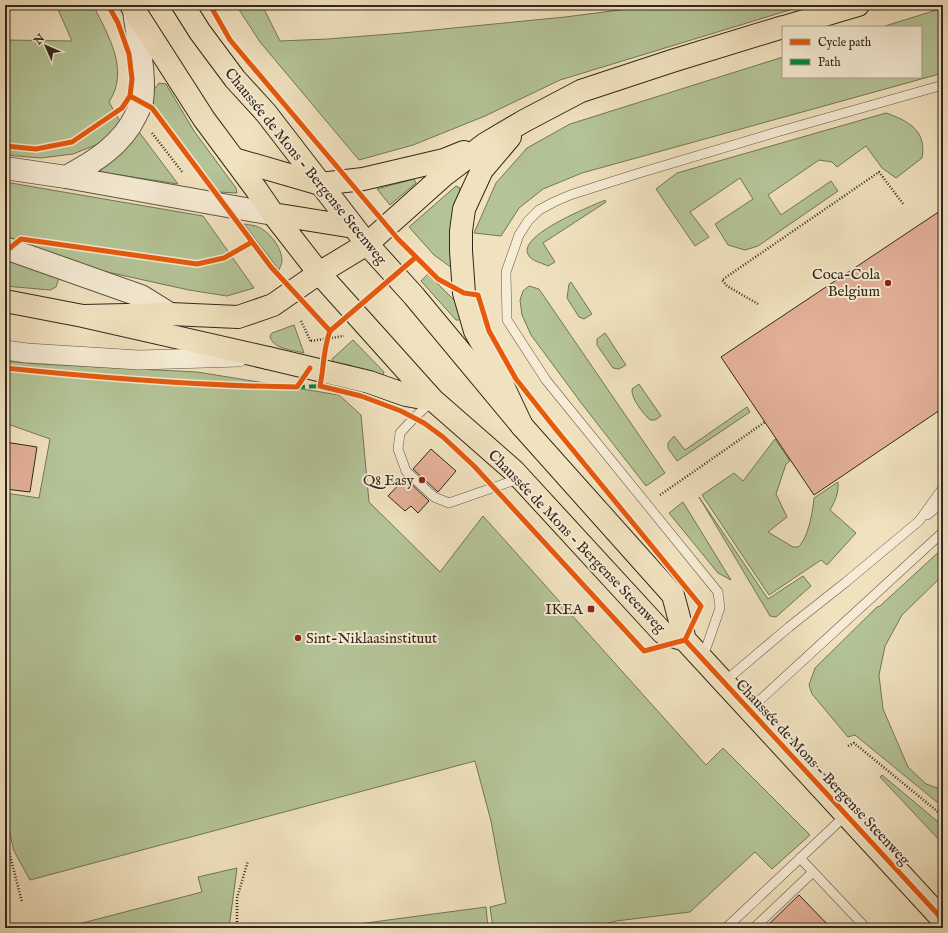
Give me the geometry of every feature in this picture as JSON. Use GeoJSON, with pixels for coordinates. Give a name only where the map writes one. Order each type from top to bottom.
{"type":"FeatureCollection","features":[{"type":"Feature","properties":{"kind":"main road","name":"Chaussée de Mons - Bergense Steenweg"},"geometry":{"type":"LineString","coordinates":[[183,5],[200,32],[236,79],[266,113],[360,235],[414,296],[522,426],[672,595],[685,640],[847,814],[943,920]]}},
{"type":"Feature","properties":{"kind":"main road"},"geometry":{"type":"LineString","coordinates":[[787,26],[858,5]]}},
{"type":"Feature","properties":{"kind":"main road","name":"Chaussée de Mons - Bergense Steenweg"},"geometry":{"type":"LineString","coordinates":[[132,7],[204,118],[273,214],[319,273],[352,311],[433,400],[520,478],[663,633],[685,640]]}},
{"type":"Feature","properties":{"kind":"main road"},"geometry":{"type":"LineString","coordinates":[[83,316],[170,314],[238,317],[273,305],[319,273],[360,235],[485,144],[524,121],[581,92],[672,61],[782,28]]}},
{"type":"Feature","properties":{"kind":"main road"},"geometry":{"type":"LineString","coordinates":[[522,426],[489,356],[475,331],[464,294],[461,231],[464,209],[482,170],[524,121]]}},
{"type":"Feature","properties":{"kind":"main road"},"geometry":{"type":"LineString","coordinates":[[234,159],[320,184],[363,179],[444,160],[485,144]]}},
{"type":"Feature","properties":{"kind":"main road"},"geometry":{"type":"LineString","coordinates":[[273,214],[360,235]]}},
{"type":"Feature","properties":{"kind":"main road"},"geometry":{"type":"LineString","coordinates":[[5,301],[83,316],[268,358],[369,382],[406,395],[433,400]]}},
{"type":"Feature","properties":{"kind":"street"},"geometry":{"type":"LineString","coordinates":[[66,177],[84,167],[113,146],[126,131],[142,102],[142,69],[132,7]]}},
{"type":"Feature","properties":{"kind":"street"},"geometry":{"type":"LineString","coordinates":[[5,168],[66,177],[273,214]]}},
{"type":"Feature","properties":{"kind":"street"},"geometry":{"type":"LineString","coordinates":[[5,248],[141,296],[170,314]]}},
{"type":"Feature","properties":{"kind":"street"},"geometry":{"type":"LineString","coordinates":[[5,350],[27,353],[139,360],[225,357],[268,358]]}},
{"type":"Feature","properties":{"kind":"lane"},"geometry":{"type":"LineString","coordinates":[[702,659],[720,608],[718,592],[546,380],[507,320],[506,272],[519,235],[539,210],[570,195],[769,134],[943,85]]}},
{"type":"Feature","properties":{"kind":"lane"},"geometry":{"type":"LineString","coordinates":[[433,400],[400,433],[398,449],[406,471],[434,497],[449,503],[520,478]]}},
{"type":"Feature","properties":{"kind":"lane"},"geometry":{"type":"LineString","coordinates":[[919,521],[943,488]]}},
{"type":"Feature","properties":{"kind":"lane"},"geometry":{"type":"LineString","coordinates":[[724,682],[789,627],[943,502]]}},
{"type":"Feature","properties":{"kind":"lane"},"geometry":{"type":"LineString","coordinates":[[749,710],[943,532]]}},
{"type":"Feature","properties":{"kind":"lane"},"geometry":{"type":"LineString","coordinates":[[726,928],[847,814]]}},
{"type":"Feature","properties":{"kind":"lane"},"geometry":{"type":"LineString","coordinates":[[800,858],[866,928]]}},
{"type":"Feature","properties":{"kind":"lane"},"geometry":{"type":"LineString","coordinates":[[754,928],[813,872]]}},
{"type":"Feature","properties":{"kind":"path"},"geometry":{"type":"LineString","coordinates":[[149,129],[185,176]]}},
{"type":"Feature","properties":{"kind":"path"},"geometry":{"type":"LineString","coordinates":[[758,304],[727,286],[722,280],[879,172],[904,205]]}},
{"type":"Feature","properties":{"kind":"path"},"geometry":{"type":"LineString","coordinates":[[323,372],[327,339],[330,331],[352,311]]}},
{"type":"Feature","properties":{"kind":"path"},"geometry":{"type":"LineString","coordinates":[[301,322],[311,341],[312,348]]}},
{"type":"Feature","properties":{"kind":"path"},"geometry":{"type":"LineString","coordinates":[[311,341],[348,336]]}},
{"type":"Feature","properties":{"kind":"path"},"geometry":{"type":"LineString","coordinates":[[657,497],[765,422]]}},
{"type":"Feature","properties":{"kind":"path"},"geometry":{"type":"LineString","coordinates":[[848,746],[854,743],[943,816]]}},
{"type":"Feature","properties":{"kind":"path"},"geometry":{"type":"LineString","coordinates":[[5,836],[22,902]]}},
{"type":"Feature","properties":{"kind":"path"},"geometry":{"type":"LineString","coordinates":[[237,928],[237,898],[248,861]]}},
{"type":"Feature","properties":{"kind":"green space"},"geometry":{"type":"Polygon","coordinates":[[[56,5],[93,5],[110,40],[117,65],[115,90],[109,102],[121,123],[98,144],[73,154],[41,158],[5,155],[5,40],[72,41],[56,5]]]}},
{"type":"Feature","properties":{"kind":"green space"},"geometry":{"type":"Polygon","coordinates":[[[236,5],[262,5],[280,41],[403,33],[565,17],[659,5],[806,5],[560,80],[485,116],[413,145],[359,160],[260,42],[236,5]]]}},
{"type":"Feature","properties":{"kind":"green space"},"geometry":{"type":"Polygon","coordinates":[[[943,8],[943,73],[582,173],[543,189],[519,208],[501,236],[474,233],[496,183],[527,148],[570,124],[782,57],[782,78],[922,78],[922,26],[885,26],[943,8]]]}},
{"type":"Feature","properties":{"kind":"green space"},"geometry":{"type":"Polygon","coordinates":[[[159,83],[166,84],[194,131],[236,188],[237,193],[219,192],[150,102],[153,91],[159,83]]]}},
{"type":"Feature","properties":{"kind":"green space"},"geometry":{"type":"Polygon","coordinates":[[[886,113],[909,124],[919,134],[923,149],[922,158],[896,178],[882,168],[866,146],[837,167],[832,162],[819,160],[768,195],[781,215],[831,181],[838,191],[758,246],[745,250],[728,245],[715,224],[753,199],[740,178],[690,212],[709,237],[695,246],[656,189],[677,173],[886,113]]]}},
{"type":"Feature","properties":{"kind":"green space"},"geometry":{"type":"Polygon","coordinates":[[[139,132],[178,184],[101,172],[101,166],[127,147],[139,132]]]}},
{"type":"Feature","properties":{"kind":"green space"},"geometry":{"type":"Polygon","coordinates":[[[414,179],[416,183],[390,205],[377,189],[414,179]]]}},
{"type":"Feature","properties":{"kind":"green space"},"geometry":{"type":"Polygon","coordinates":[[[5,182],[203,216],[254,288],[227,296],[189,290],[71,264],[5,240],[5,182]]]}},
{"type":"Feature","properties":{"kind":"green space"},"geometry":{"type":"Polygon","coordinates":[[[456,186],[460,188],[452,236],[452,268],[434,255],[409,227],[456,186]]]}},
{"type":"Feature","properties":{"kind":"green space"},"geometry":{"type":"Polygon","coordinates":[[[605,200],[606,202],[543,243],[555,262],[548,266],[530,258],[527,248],[543,231],[571,215],[605,200]]]}},
{"type":"Feature","properties":{"kind":"green space"},"geometry":{"type":"Polygon","coordinates":[[[244,224],[253,225],[260,228],[273,239],[282,256],[282,262],[279,270],[244,224]]]}},
{"type":"Feature","properties":{"kind":"green space"},"geometry":{"type":"Polygon","coordinates":[[[5,258],[59,278],[56,287],[50,290],[5,286],[5,258]]]}},
{"type":"Feature","properties":{"kind":"green space"},"geometry":{"type":"Polygon","coordinates":[[[428,274],[458,304],[461,320],[456,320],[421,281],[428,274]]]}},
{"type":"Feature","properties":{"kind":"green space"},"geometry":{"type":"Polygon","coordinates":[[[571,282],[592,314],[584,319],[579,317],[567,298],[569,284],[571,282]]]}},
{"type":"Feature","properties":{"kind":"green space"},"geometry":{"type":"Polygon","coordinates":[[[529,286],[539,289],[665,473],[646,486],[582,404],[531,335],[522,315],[520,300],[523,291],[529,286]]]}},
{"type":"Feature","properties":{"kind":"green space"},"geometry":{"type":"Polygon","coordinates":[[[294,325],[304,353],[289,350],[275,344],[270,336],[272,333],[294,325]]]}},
{"type":"Feature","properties":{"kind":"green space"},"geometry":{"type":"Polygon","coordinates":[[[605,333],[626,365],[619,369],[613,368],[597,345],[597,339],[605,333]]]}},
{"type":"Feature","properties":{"kind":"green space"},"geometry":{"type":"Polygon","coordinates":[[[353,340],[384,372],[383,375],[380,376],[349,365],[333,362],[332,359],[353,340]]]}},
{"type":"Feature","properties":{"kind":"green space","name":"Sint-Niklaasinstituut"},"geometry":{"type":"Polygon","coordinates":[[[5,361],[197,372],[339,395],[361,415],[369,502],[440,572],[483,516],[706,765],[723,748],[810,835],[772,869],[755,852],[690,912],[616,921],[590,928],[493,928],[490,907],[506,903],[491,821],[475,761],[30,880],[14,851],[5,813],[5,493],[39,498],[50,439],[5,423],[5,361]]]}},
{"type":"Feature","properties":{"kind":"green space"},"geometry":{"type":"Polygon","coordinates":[[[639,384],[661,416],[655,420],[650,420],[647,417],[633,397],[632,389],[639,384]]]}},
{"type":"Feature","properties":{"kind":"green space"},"geometry":{"type":"Polygon","coordinates":[[[747,407],[750,412],[677,461],[668,448],[668,443],[674,436],[685,450],[747,407]]]}},
{"type":"Feature","properties":{"kind":"green space"},"geometry":{"type":"Polygon","coordinates":[[[775,439],[790,461],[786,464],[776,494],[787,517],[768,532],[793,547],[798,547],[805,538],[811,517],[814,498],[838,482],[836,497],[830,510],[856,533],[827,565],[821,560],[769,595],[702,495],[734,473],[743,481],[775,439]]]}},
{"type":"Feature","properties":{"kind":"green space"},"geometry":{"type":"Polygon","coordinates":[[[699,497],[768,599],[803,576],[811,586],[776,617],[770,616],[699,497]]]}},
{"type":"Feature","properties":{"kind":"green space"},"geometry":{"type":"Polygon","coordinates":[[[683,502],[731,580],[718,573],[669,513],[683,502]]]}},
{"type":"Feature","properties":{"kind":"green space"},"geometry":{"type":"Polygon","coordinates":[[[943,548],[943,575],[902,615],[885,646],[879,675],[883,709],[908,767],[926,784],[943,790],[943,807],[855,735],[848,737],[812,694],[809,685],[815,668],[877,607],[880,606],[943,548]]]}},
{"type":"Feature","properties":{"kind":"green space"},"geometry":{"type":"Polygon","coordinates":[[[882,775],[943,826],[943,844],[880,777],[882,775]]]}},
{"type":"Feature","properties":{"kind":"green space"},"geometry":{"type":"Polygon","coordinates":[[[237,868],[229,928],[63,928],[202,892],[198,877],[237,868]]]}},
{"type":"Feature","properties":{"kind":"green space"},"geometry":{"type":"Polygon","coordinates":[[[486,907],[488,928],[328,928],[486,907]]]}},
{"type":"Feature","properties":{"kind":"building","name":"Coca-Cola Belgium"},"geometry":{"type":"Polygon","coordinates":[[[943,209],[943,408],[814,495],[721,357],[943,209]]]}},
{"type":"Feature","properties":{"kind":"building"},"geometry":{"type":"Polygon","coordinates":[[[5,442],[37,447],[30,492],[5,489],[5,442]]]}},
{"type":"Feature","properties":{"kind":"building"},"geometry":{"type":"Polygon","coordinates":[[[431,449],[456,471],[438,492],[413,469],[431,449]]]}},
{"type":"Feature","properties":{"kind":"building"},"geometry":{"type":"Polygon","coordinates":[[[405,478],[429,501],[418,513],[411,506],[405,511],[388,496],[405,478]]]}},
{"type":"Feature","properties":{"kind":"building"},"geometry":{"type":"Polygon","coordinates":[[[799,895],[831,928],[765,928],[799,895]]]}},
{"type":"Feature","properties":{"kind":"marked path"},"geometry":{"type":"LineString","coordinates":[[297,387],[320,386]]}},
{"type":"Feature","properties":{"kind":"cycle path"},"geometry":{"type":"LineString","coordinates":[[5,146],[36,149],[72,142],[122,108],[130,96],[132,79],[129,54],[118,23],[108,5]]}},
{"type":"Feature","properties":{"kind":"cycle path"},"geometry":{"type":"LineString","coordinates":[[210,5],[230,40],[398,239],[438,279],[464,293],[478,295],[489,331],[516,379],[701,606],[685,640],[644,651],[474,466],[443,437],[424,423],[401,411],[361,396],[320,386],[326,345],[330,331],[416,257]]}},
{"type":"Feature","properties":{"kind":"cycle path"},"geometry":{"type":"LineString","coordinates":[[130,96],[152,108],[271,267],[330,331]]}},
{"type":"Feature","properties":{"kind":"cycle path"},"geometry":{"type":"LineString","coordinates":[[5,252],[21,239],[197,264],[224,258],[252,242]]}},
{"type":"Feature","properties":{"kind":"cycle path"},"geometry":{"type":"LineString","coordinates":[[5,368],[151,381],[297,387],[310,368]]}},
{"type":"Feature","properties":{"kind":"cycle path"},"geometry":{"type":"LineString","coordinates":[[685,640],[943,920]]}},
{"type":"Feature","properties":{"kind":"place","name":"Coca-Cola Belgium"},"geometry":{"type":"Point","coordinates":[888,283]}},
{"type":"Feature","properties":{"kind":"place","name":"Q8 Easy"},"geometry":{"type":"Point","coordinates":[422,480]}},
{"type":"Feature","properties":{"kind":"place","name":"IKEA"},"geometry":{"type":"Point","coordinates":[591,609]}},
{"type":"Feature","properties":{"kind":"place","name":"Sint-Niklaasinstituut"},"geometry":{"type":"Point","coordinates":[298,638]}}]}
